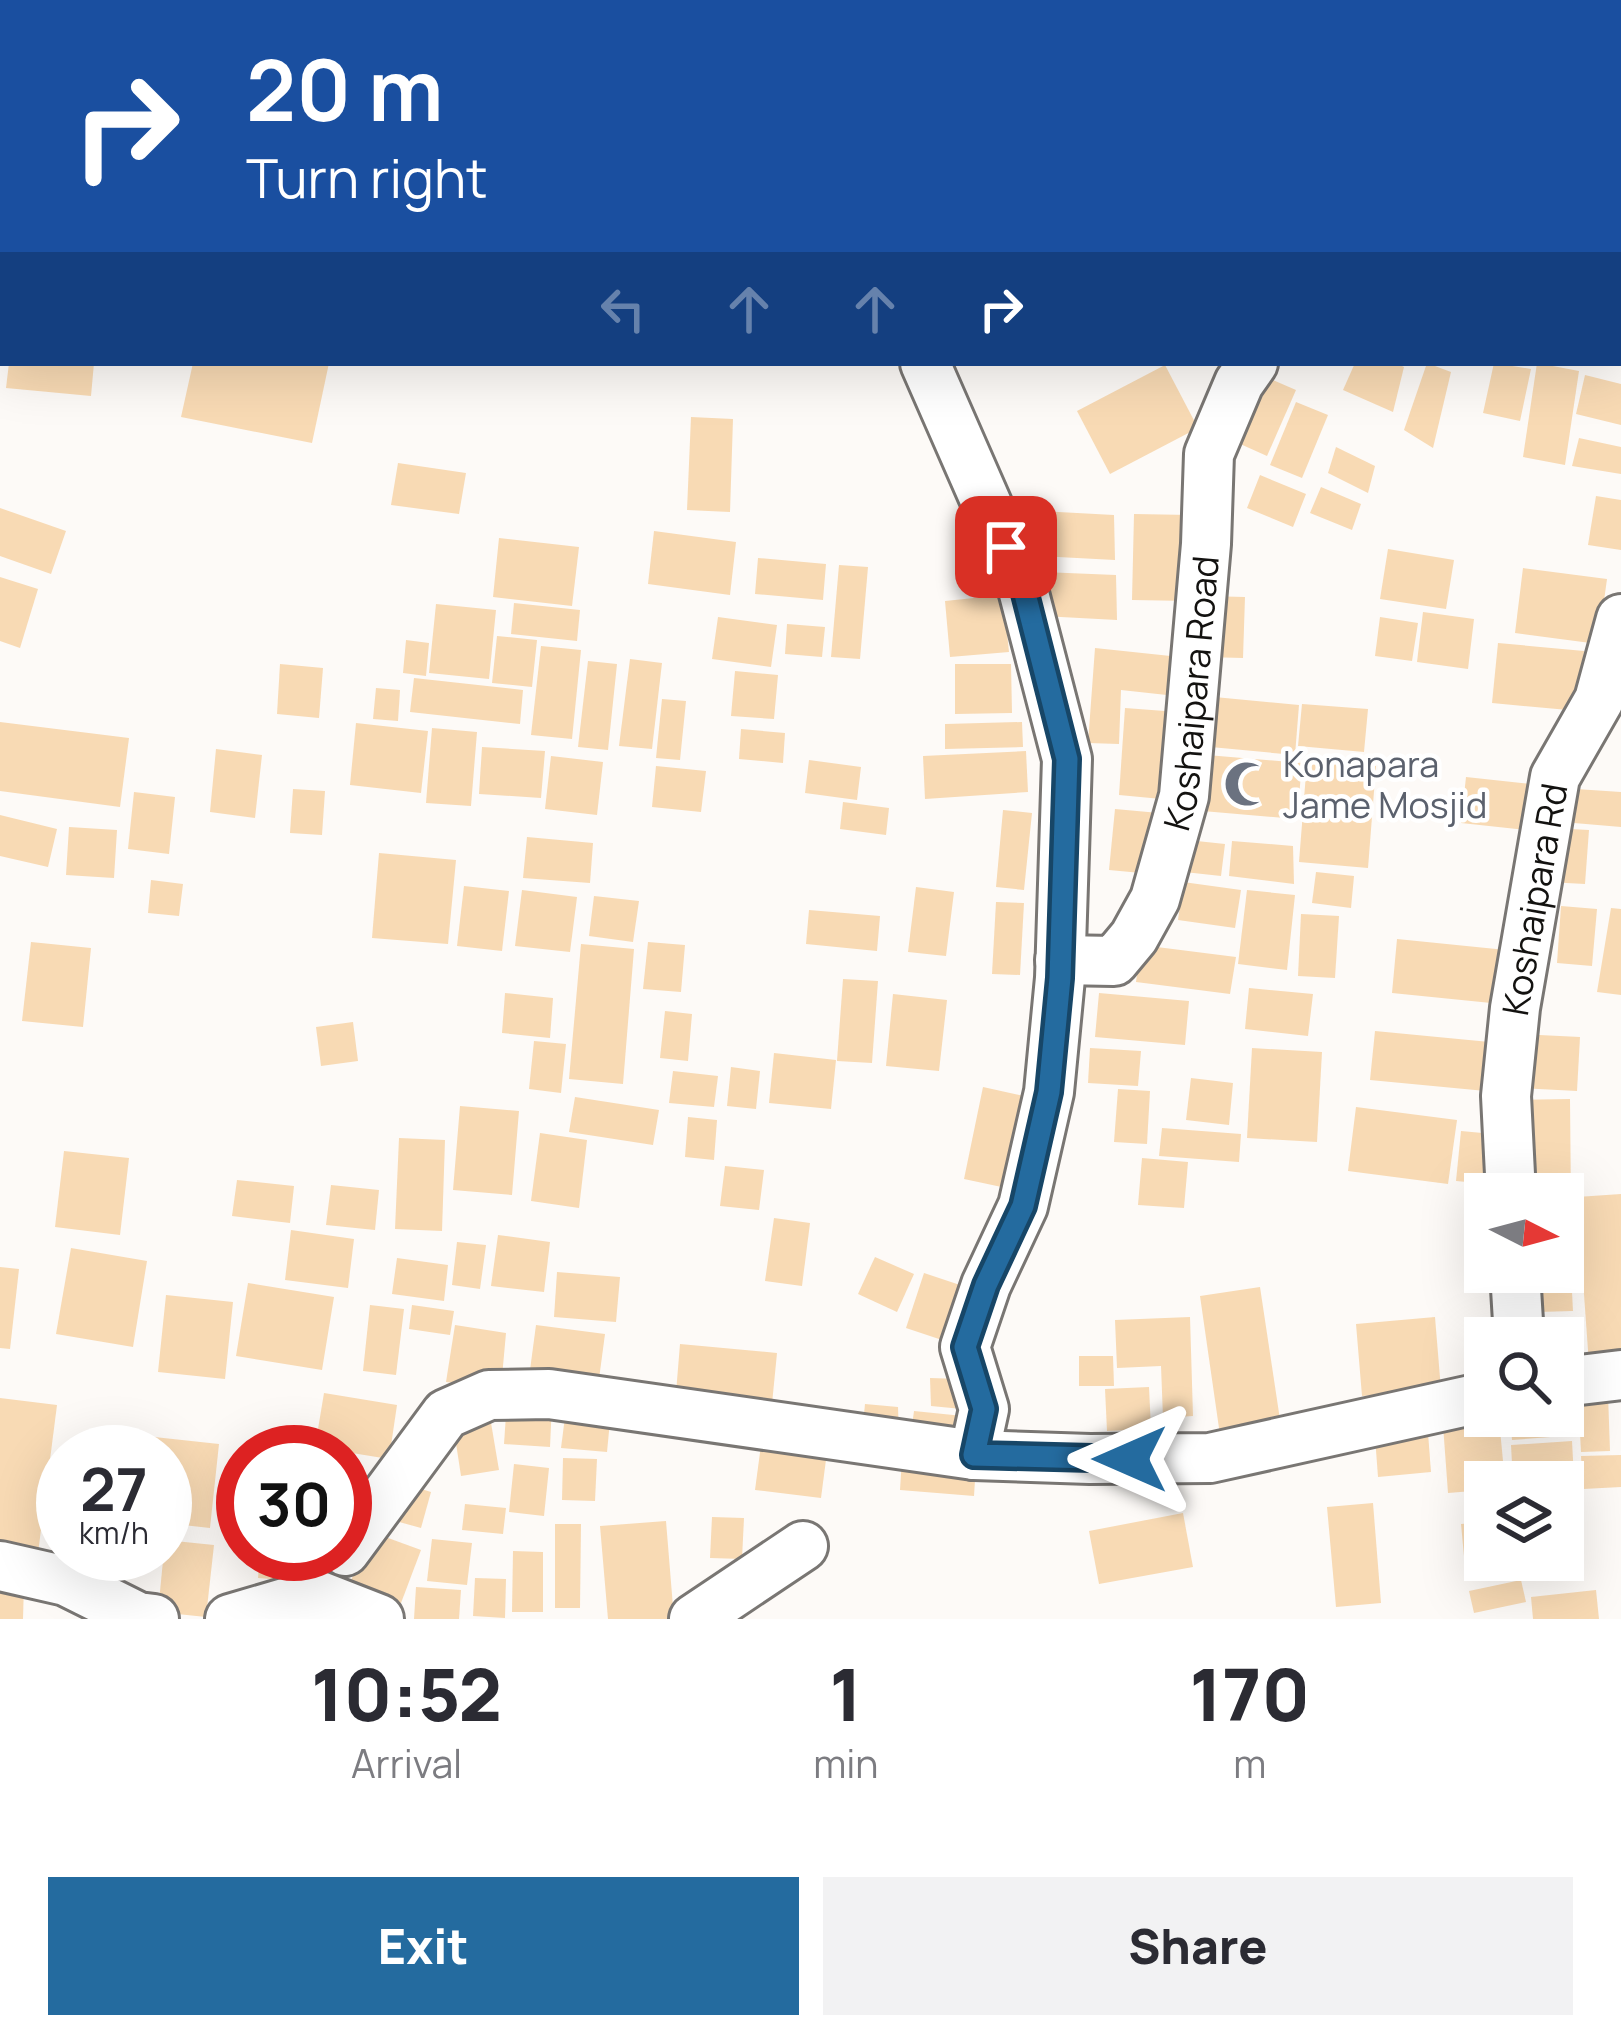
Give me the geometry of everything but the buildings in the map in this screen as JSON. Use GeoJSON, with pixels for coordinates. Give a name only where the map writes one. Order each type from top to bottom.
{"type":"FeatureCollection","features":[{"type":"Feature","properties":{"kind":"street"},"geometry":{"type":"LineString","coordinates":[[926,366],[1022,582],[1067,759],[1060,960],[1049,1092],[1023,1206],[986,1285],[965,1347],[984,1409],[974,1455]]}},
{"type":"Feature","properties":{"kind":"street","name":"Koshaipara Road"},"geometry":{"type":"LineString","coordinates":[[1060,960],[1114,961],[1155,899],[1184,796],[1209,454],[1251,366]]}},
{"type":"Feature","properties":{"kind":"street","name":"Koshaipara Rd"},"geometry":{"type":"LineString","coordinates":[[1510,1173],[1506,1096],[1515,1008],[1555,777],[1599,700],[1621,619]]}},
{"type":"Feature","properties":{"kind":"street"},"geometry":{"type":"LineString","coordinates":[[1584,1379],[1621,1375]]}},
{"type":"Feature","properties":{"kind":"street"},"geometry":{"type":"LineString","coordinates":[[372,1514],[446,1414],[489,1394],[549,1394],[974,1455],[1210,1458],[1464,1402]]}},
{"type":"Feature","properties":{"kind":"street"},"geometry":{"type":"LineString","coordinates":[[694,1619],[803,1546]]}},
{"type":"Feature","properties":{"kind":"street"},"geometry":{"type":"LineString","coordinates":[[0,1566],[66,1581],[138,1617],[154,1619]]}},
{"type":"Feature","properties":{"kind":"street"},"geometry":{"type":"LineString","coordinates":[[315,1594],[324,1581]]}},
{"type":"Feature","properties":{"kind":"street"},"geometry":{"type":"LineString","coordinates":[[230,1619],[315,1594],[379,1619]]}},
{"type":"Feature","properties":{"kind":"place","name":"Konapara Jame Mosjid"},"geometry":{"type":"Point","coordinates":[1247,784]}},
{"type":"Feature","properties":{"kind":"route"},"geometry":{"type":"LineString","coordinates":[[1006,547],[1022,582],[1067,759],[1060,978],[1049,1092],[1023,1206],[986,1285],[965,1347],[984,1409],[974,1455],[1130,1459]]}}]}
